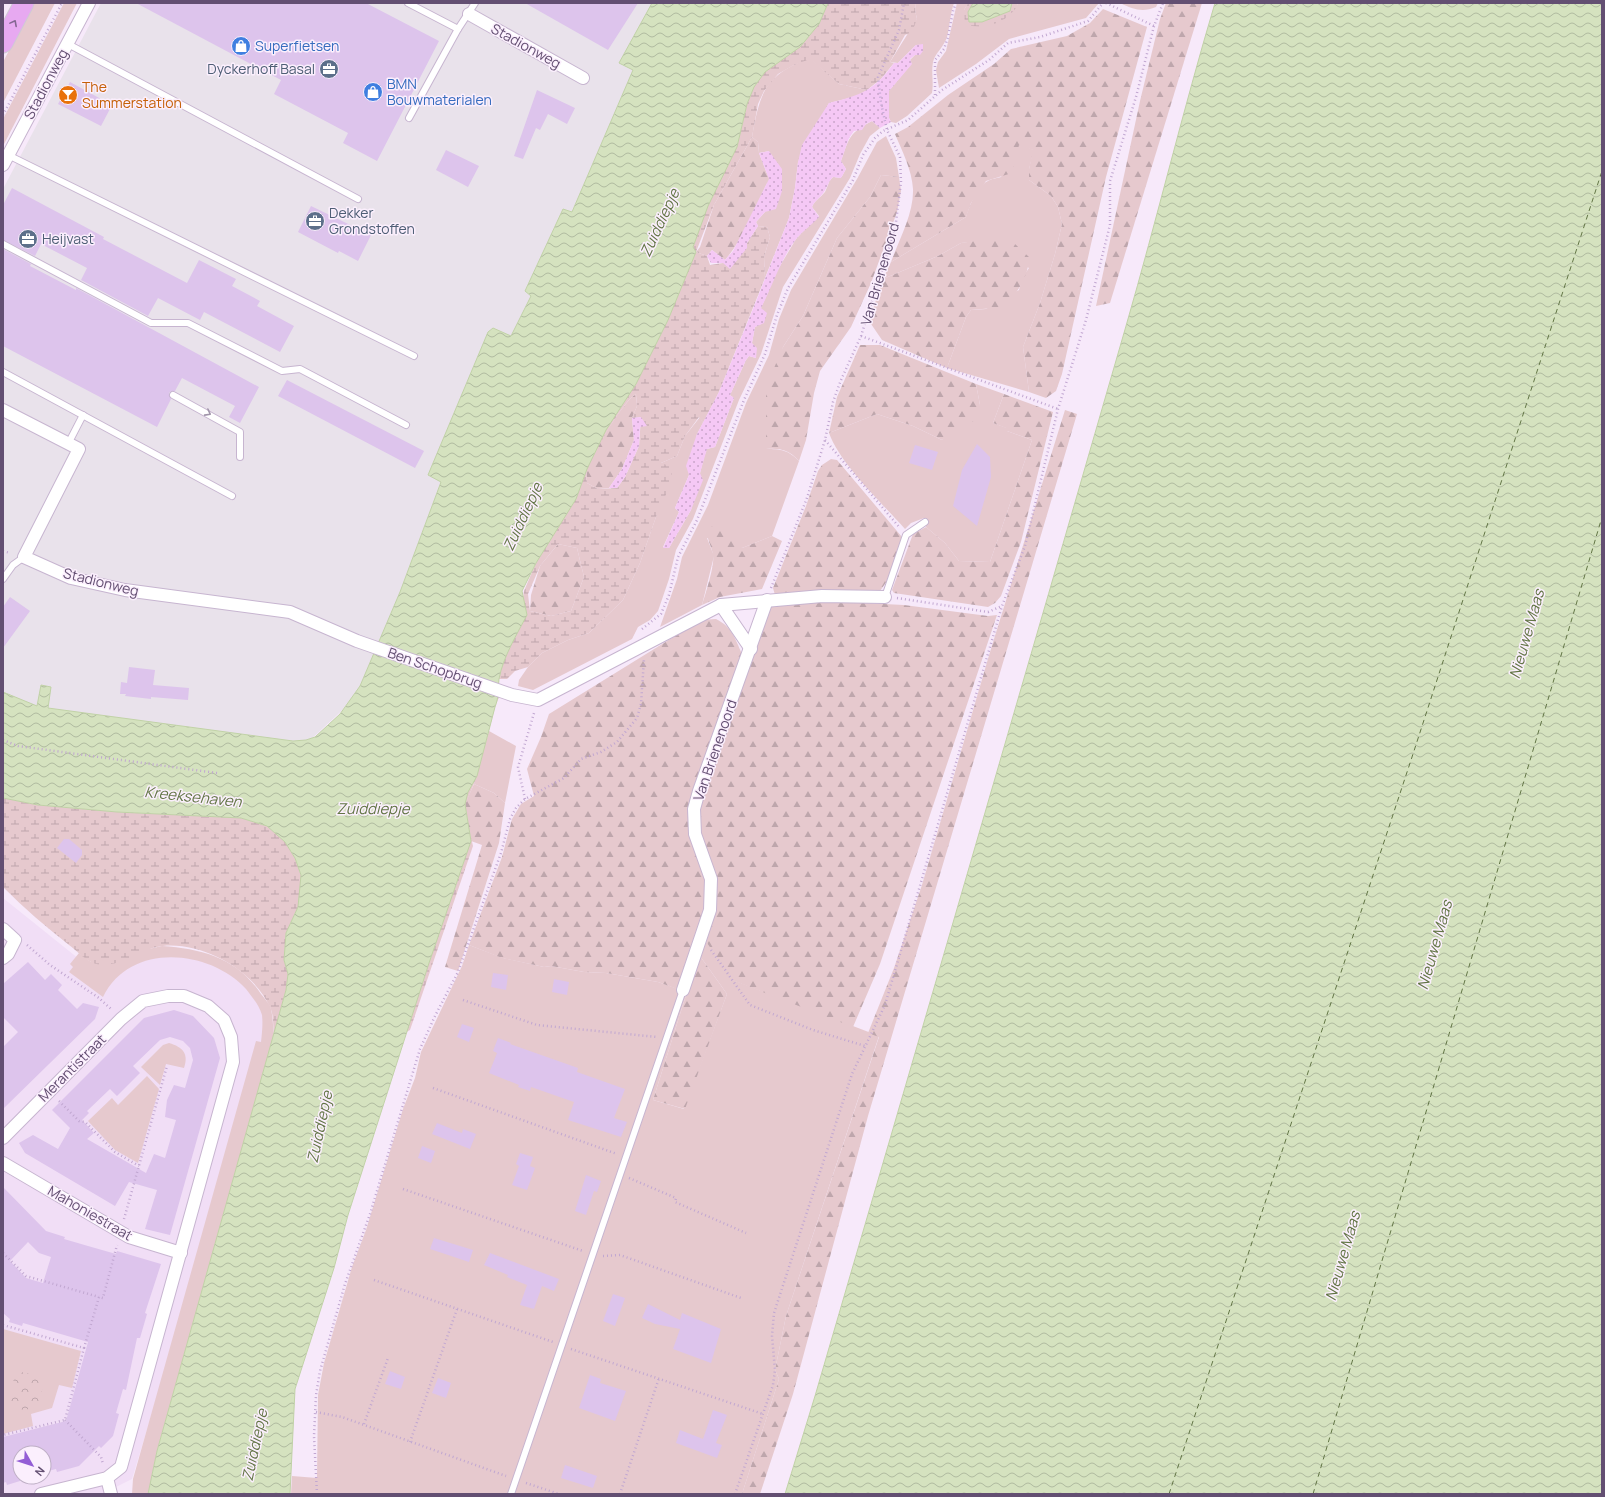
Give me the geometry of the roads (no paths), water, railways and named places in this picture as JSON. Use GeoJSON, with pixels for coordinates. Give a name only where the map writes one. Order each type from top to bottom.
{"type":"FeatureCollection","features":[{"type":"Feature","properties":{"kind":"main road"},"geometry":{"type":"LineString","coordinates":[[3,43],[24,3]]}},
{"type":"Feature","properties":{"kind":"street","name":"Stadionweg"},"geometry":{"type":"LineString","coordinates":[[6,160],[89,3]]}},
{"type":"Feature","properties":{"kind":"street","name":"Stadionweg"},"geometry":{"type":"LineString","coordinates":[[472,8],[583,78]]}},
{"type":"Feature","properties":{"kind":"street"},"geometry":{"type":"LineString","coordinates":[[3,410],[79,449],[24,557]]}},
{"type":"Feature","properties":{"kind":"street","name":"Stadionweg"},"geometry":{"type":"LineString","coordinates":[[24,557],[71,578],[125,590],[290,612],[357,641]]}},
{"type":"Feature","properties":{"kind":"street"},"geometry":{"type":"LineString","coordinates":[[751,649],[721,605],[822,596],[885,597]]}},
{"type":"Feature","properties":{"kind":"street","name":"Van Brienenoord"},"geometry":{"type":"LineString","coordinates":[[683,990],[702,938],[710,910],[711,879],[695,834],[694,809],[699,791],[751,649],[767,600]]}},
{"type":"Feature","properties":{"kind":"street","name":"Ben Schopbrug"},"geometry":{"type":"LineString","coordinates":[[357,641],[512,695],[538,700],[721,605]]}},
{"type":"Feature","properties":{"kind":"street"},"geometry":{"type":"LineString","coordinates":[[3,929],[15,940],[8,954],[3,958]]}},
{"type":"Feature","properties":{"kind":"street","name":"Merantistraat"},"geometry":{"type":"LineString","coordinates":[[3,1138],[121,1019],[143,1001],[168,996],[184,996],[208,1006],[224,1020],[231,1037],[233,1062],[181,1253]]}},
{"type":"Feature","properties":{"kind":"street","name":"Mahoniestraat"},"geometry":{"type":"LineString","coordinates":[[3,1162],[129,1237],[181,1253]]}},
{"type":"Feature","properties":{"kind":"street"},"geometry":{"type":"LineString","coordinates":[[41,1494],[107,1478],[121,1467],[181,1253]]}},
{"type":"Feature","properties":{"kind":"street"},"geometry":{"type":"LineString","coordinates":[[107,1478],[111,1494]]}},
{"type":"Feature","properties":{"kind":"lane"},"geometry":{"type":"LineString","coordinates":[[408,3],[458,28]]}},
{"type":"Feature","properties":{"kind":"lane","name":"Stadionweg"},"geometry":{"type":"LineString","coordinates":[[409,118],[458,28],[472,8]]}},
{"type":"Feature","properties":{"kind":"lane"},"geometry":{"type":"LineString","coordinates":[[68,44],[358,199]]}},
{"type":"Feature","properties":{"kind":"lane"},"geometry":{"type":"LineString","coordinates":[[6,160],[414,356]]}},
{"type":"Feature","properties":{"kind":"lane"},"geometry":{"type":"LineString","coordinates":[[3,244],[151,323],[188,323],[282,371],[300,369],[406,425]]}},
{"type":"Feature","properties":{"kind":"lane"},"geometry":{"type":"LineString","coordinates":[[3,372],[232,496]]}},
{"type":"Feature","properties":{"kind":"lane"},"geometry":{"type":"LineString","coordinates":[[173,395],[240,432],[240,457]]}},
{"type":"Feature","properties":{"kind":"lane"},"geometry":{"type":"LineString","coordinates":[[68,444],[84,415]]}},
{"type":"Feature","properties":{"kind":"lane"},"geometry":{"type":"LineString","coordinates":[[885,597],[906,535],[925,522]]}},
{"type":"Feature","properties":{"kind":"lane"},"geometry":{"type":"LineString","coordinates":[[3,579],[13,565],[24,557]]}},
{"type":"Feature","properties":{"kind":"lane"},"geometry":{"type":"LineString","coordinates":[[512,1494],[625,1157],[683,990]]}},
{"type":"Feature","properties":{"kind":"water","name":"Zuiddiepje"},"geometry":{"type":"Polygon","coordinates":[[[652,3],[828,3],[819,24],[800,47],[765,72],[754,87],[747,104],[737,147],[708,206],[693,247],[696,252],[668,320],[636,384],[606,430],[587,469],[576,499],[536,563],[522,591],[527,615],[511,646],[501,671],[497,700],[477,776],[468,792],[465,804],[471,841],[429,963],[348,1215],[334,1268],[295,1389],[290,1494],[148,1494],[157,1451],[286,990],[288,974],[284,960],[286,933],[298,907],[301,875],[295,858],[285,842],[267,826],[241,818],[117,812],[38,805],[3,798],[3,692],[37,706],[41,685],[51,687],[48,708],[293,741],[306,740],[315,737],[340,714],[360,686],[400,592],[441,482],[428,475],[488,332],[493,328],[511,336],[531,296],[525,291],[563,209],[572,212],[633,70],[619,63],[652,3]]]}},
{"type":"Feature","properties":{"kind":"water"},"geometry":{"type":"Polygon","coordinates":[[[973,3],[1012,3],[1010,11],[982,22],[969,22],[968,12],[973,3]]]}},
{"type":"Feature","properties":{"kind":"water","name":"Nieuwe Maas"},"geometry":{"type":"Polygon","coordinates":[[[1215,3],[1602,3],[1602,1494],[785,1494],[815,1396],[1126,326],[1215,3]]]}},
{"type":"Feature","properties":{"kind":"place","name":"Superfietsen"},"geometry":{"type":"Point","coordinates":[241,46]}},
{"type":"Feature","properties":{"kind":"place","name":"Dyckerhoff Basal"},"geometry":{"type":"Point","coordinates":[329,69]}},
{"type":"Feature","properties":{"kind":"place","name":"BMN Bouwmaterialen"},"geometry":{"type":"Point","coordinates":[373,92]}},
{"type":"Feature","properties":{"kind":"place","name":"The Summerstation"},"geometry":{"type":"Point","coordinates":[68,95]}},
{"type":"Feature","properties":{"kind":"place","name":"Dekker Grondstoffen"},"geometry":{"type":"Point","coordinates":[315,221]}},
{"type":"Feature","properties":{"kind":"place","name":"Heijvast"},"geometry":{"type":"Point","coordinates":[28,239]}},
{"type":"Feature","properties":{"kind":"water label","name":"Kreeksehaven"},"geometry":{"type":"Point","coordinates":[193,797]}}]}
